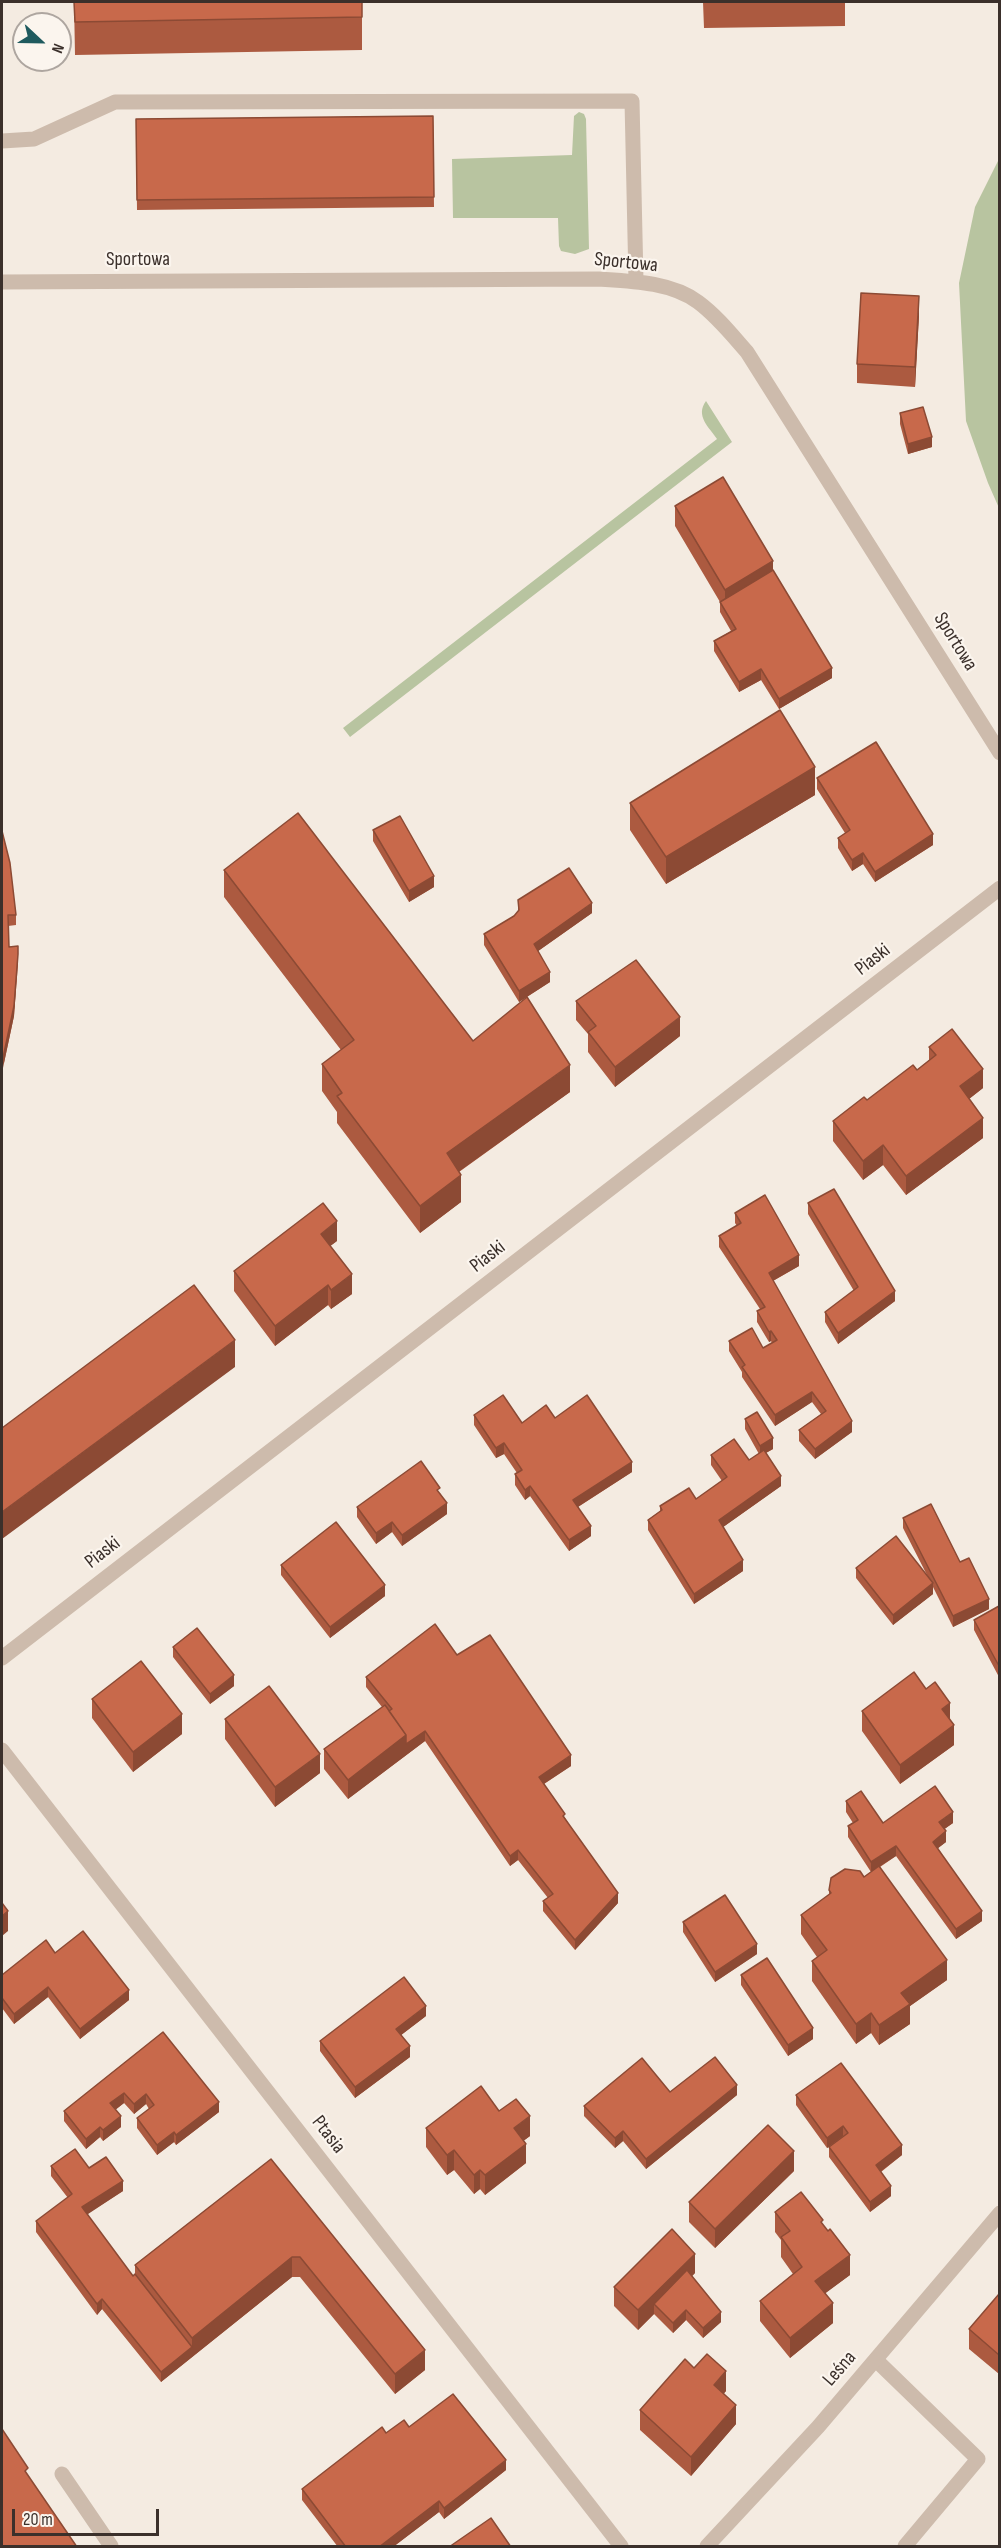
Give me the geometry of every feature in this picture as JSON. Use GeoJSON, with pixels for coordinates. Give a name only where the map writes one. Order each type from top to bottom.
{"type":"FeatureCollection","features":[{"type":"Feature","properties":{"kind":"street"},"geometry":{"type":"LineString","coordinates":[[2,141],[34,139],[115,102],[632,101],[636,281]]}},
{"type":"Feature","properties":{"kind":"street","name":"Sportowa"},"geometry":{"type":"LineString","coordinates":[[2,282],[599,279],[636,281],[671,290],[696,301],[720,321],[747,352],[999,753]]}},
{"type":"Feature","properties":{"kind":"street","name":"Piaski"},"geometry":{"type":"LineString","coordinates":[[2,1658],[999,888]]}},
{"type":"Feature","properties":{"kind":"street","name":"Ptasia"},"geometry":{"type":"LineString","coordinates":[[2,1749],[621,2547]]}},
{"type":"Feature","properties":{"kind":"street","name":"Leśna"},"geometry":{"type":"LineString","coordinates":[[707,2547],[818,2427],[999,2213]]}},
{"type":"Feature","properties":{"kind":"street"},"geometry":{"type":"LineString","coordinates":[[876,2360],[978,2458],[906,2547]]}},
{"type":"Feature","properties":{"kind":"street"},"geometry":{"type":"LineString","coordinates":[[62,2474],[111,2547]]}},
{"type":"Feature","properties":{"kind":"green space"},"geometry":{"type":"Polygon","coordinates":[[[579,112],[584,114],[586,119],[589,249],[575,254],[561,251],[558,218],[453,218],[452,159],[572,155],[574,116],[579,112]]]}},
{"type":"Feature","properties":{"kind":"green space"},"geometry":{"type":"Polygon","coordinates":[[[999,159],[1000,508],[988,483],[966,421],[959,283],[975,207],[999,159]]]}},
{"type":"Feature","properties":{"kind":"green space"},"geometry":{"type":"Polygon","coordinates":[[[706,401],[732,442],[350,737],[343,728],[717,439],[703,416],[703,406],[706,401]]]}},
{"type":"Feature","properties":{"kind":"building"},"geometry":{"type":"Polygon","coordinates":[[[74,2],[362,2],[362,17],[75,22],[74,2]]]}},
{"type":"Feature","properties":{"kind":"building"},"geometry":{"type":"Polygon","coordinates":[[[433,116],[434,197],[137,200],[136,119],[433,116]]]}},
{"type":"Feature","properties":{"kind":"building"},"geometry":{"type":"Polygon","coordinates":[[[861,293],[919,296],[915,367],[857,364],[861,293]]]}},
{"type":"Feature","properties":{"kind":"building"},"geometry":{"type":"Polygon","coordinates":[[[923,407],[932,437],[908,444],[900,413],[923,407]]]}},
{"type":"Feature","properties":{"kind":"building"},"geometry":{"type":"Polygon","coordinates":[[[723,477],[773,561],[725,590],[675,506],[723,477]]]}},
{"type":"Feature","properties":{"kind":"building"},"geometry":{"type":"Polygon","coordinates":[[[773,570],[832,668],[779,699],[761,669],[739,682],[714,641],[736,629],[720,602],[773,570]]]}},
{"type":"Feature","properties":{"kind":"building"},"geometry":{"type":"Polygon","coordinates":[[[780,710],[815,767],[666,857],[630,803],[780,710]]]}},
{"type":"Feature","properties":{"kind":"building"},"geometry":{"type":"Polygon","coordinates":[[[876,742],[933,834],[875,872],[863,853],[852,860],[838,838],[850,830],[817,778],[876,742]]]}},
{"type":"Feature","properties":{"kind":"building"},"geometry":{"type":"Polygon","coordinates":[[[298,813],[473,1041],[527,997],[570,1065],[447,1153],[461,1175],[420,1206],[337,1096],[342,1093],[322,1064],[354,1040],[224,870],[298,813]]]}},
{"type":"Feature","properties":{"kind":"building"},"geometry":{"type":"Polygon","coordinates":[[[400,816],[434,876],[409,891],[373,830],[400,816]]]}},
{"type":"Feature","properties":{"kind":"building"},"geometry":{"type":"Polygon","coordinates":[[[2,831],[10,863],[16,915],[8,915],[9,947],[18,946],[18,954],[14,1006],[2,1063],[2,831]]]}},
{"type":"Feature","properties":{"kind":"building"},"geometry":{"type":"Polygon","coordinates":[[[569,868],[592,903],[534,944],[550,972],[519,991],[484,934],[514,916],[519,910],[518,900],[569,868]]]}},
{"type":"Feature","properties":{"kind":"building"},"geometry":{"type":"Polygon","coordinates":[[[636,960],[680,1017],[615,1067],[588,1032],[596,1026],[576,1001],[636,960]]]}},
{"type":"Feature","properties":{"kind":"building"},"geometry":{"type":"Polygon","coordinates":[[[952,1029],[983,1069],[960,1086],[983,1118],[906,1176],[883,1145],[863,1161],[833,1121],[864,1097],[867,1100],[913,1065],[917,1070],[936,1055],[929,1047],[952,1029]]]}},
{"type":"Feature","properties":{"kind":"building"},"geometry":{"type":"Polygon","coordinates":[[[834,1189],[895,1291],[838,1333],[825,1312],[858,1287],[808,1203],[834,1189]]]}},
{"type":"Feature","properties":{"kind":"building"},"geometry":{"type":"Polygon","coordinates":[[[765,1195],[799,1255],[769,1273],[852,1421],[815,1449],[799,1430],[826,1411],[812,1392],[775,1415],[742,1367],[745,1365],[729,1341],[752,1328],[763,1348],[777,1340],[771,1331],[769,1332],[757,1311],[765,1307],[719,1236],[741,1223],[735,1213],[765,1195]]]}},
{"type":"Feature","properties":{"kind":"building"},"geometry":{"type":"Polygon","coordinates":[[[323,1203],[337,1221],[321,1234],[352,1274],[331,1290],[328,1285],[275,1326],[234,1271],[323,1203]]]}},
{"type":"Feature","properties":{"kind":"building"},"geometry":{"type":"Polygon","coordinates":[[[194,1285],[235,1340],[2,1512],[2,1428],[194,1285]]]}},
{"type":"Feature","properties":{"kind":"building"},"geometry":{"type":"Polygon","coordinates":[[[503,1395],[522,1423],[546,1405],[555,1418],[587,1395],[632,1462],[573,1500],[591,1526],[569,1540],[530,1486],[525,1490],[515,1474],[522,1470],[504,1443],[496,1448],[474,1415],[503,1395]]]}},
{"type":"Feature","properties":{"kind":"building"},"geometry":{"type":"Polygon","coordinates":[[[757,1412],[773,1438],[760,1446],[745,1419],[757,1412]]]}},
{"type":"Feature","properties":{"kind":"building"},"geometry":{"type":"Polygon","coordinates":[[[734,1439],[749,1460],[764,1450],[781,1476],[719,1520],[743,1560],[694,1594],[648,1520],[662,1510],[660,1506],[689,1488],[696,1499],[727,1477],[711,1455],[734,1439]]]}},
{"type":"Feature","properties":{"kind":"building"},"geometry":{"type":"Polygon","coordinates":[[[421,1461],[440,1488],[437,1490],[447,1503],[402,1535],[392,1522],[376,1533],[357,1507],[421,1461]]]}},
{"type":"Feature","properties":{"kind":"building"},"geometry":{"type":"Polygon","coordinates":[[[931,1504],[960,1562],[969,1558],[989,1599],[953,1616],[903,1518],[931,1504]]]}},
{"type":"Feature","properties":{"kind":"building"},"geometry":{"type":"Polygon","coordinates":[[[336,1522],[385,1585],[330,1627],[281,1565],[336,1522]]]}},
{"type":"Feature","properties":{"kind":"building"},"geometry":{"type":"Polygon","coordinates":[[[896,1536],[933,1583],[893,1615],[856,1568],[896,1536]]]}},
{"type":"Feature","properties":{"kind":"building"},"geometry":{"type":"Polygon","coordinates":[[[999,1606],[999,1666],[974,1620],[999,1606]]]}},
{"type":"Feature","properties":{"kind":"building"},"geometry":{"type":"Polygon","coordinates":[[[435,1624],[457,1655],[490,1635],[571,1755],[539,1777],[565,1814],[563,1816],[618,1893],[575,1940],[543,1901],[553,1894],[518,1850],[510,1856],[425,1731],[406,1744],[406,1735],[389,1711],[392,1709],[366,1677],[435,1624]]]}},
{"type":"Feature","properties":{"kind":"building"},"geometry":{"type":"Polygon","coordinates":[[[197,1628],[234,1675],[210,1694],[173,1647],[197,1628]]]}},
{"type":"Feature","properties":{"kind":"building"},"geometry":{"type":"Polygon","coordinates":[[[141,1661],[182,1714],[133,1752],[92,1699],[141,1661]]]}},
{"type":"Feature","properties":{"kind":"building"},"geometry":{"type":"Polygon","coordinates":[[[914,1672],[926,1689],[935,1682],[950,1703],[942,1709],[954,1725],[900,1765],[862,1711],[914,1672]]]}},
{"type":"Feature","properties":{"kind":"building"},"geometry":{"type":"Polygon","coordinates":[[[269,1686],[320,1754],[275,1787],[225,1719],[269,1686]]]}},
{"type":"Feature","properties":{"kind":"building"},"geometry":{"type":"Polygon","coordinates":[[[385,1705],[406,1735],[348,1780],[324,1749],[385,1705]]]}},
{"type":"Feature","properties":{"kind":"building"},"geometry":{"type":"Polygon","coordinates":[[[935,1786],[953,1812],[939,1822],[946,1831],[933,1842],[982,1911],[956,1929],[896,1846],[871,1862],[848,1826],[858,1820],[846,1801],[861,1791],[883,1823],[935,1786]]]}},
{"type":"Feature","properties":{"kind":"building"},"geometry":{"type":"Polygon","coordinates":[[[879,1866],[947,1960],[901,1993],[910,2004],[879,2025],[871,2013],[856,2024],[812,1961],[827,1950],[801,1915],[831,1893],[829,1890],[831,1878],[845,1869],[860,1871],[864,1877],[879,1866]]]}},
{"type":"Feature","properties":{"kind":"building"},"geometry":{"type":"Polygon","coordinates":[[[725,1895],[757,1944],[715,1972],[683,1922],[725,1895]]]}},
{"type":"Feature","properties":{"kind":"building"},"geometry":{"type":"Polygon","coordinates":[[[2,1903],[8,1911],[2,1916],[2,1903]]]}},
{"type":"Feature","properties":{"kind":"building"},"geometry":{"type":"Polygon","coordinates":[[[83,1931],[129,1990],[80,2029],[48,1987],[14,2014],[2,1998],[2,1975],[46,1940],[55,1953],[83,1931]]]}},
{"type":"Feature","properties":{"kind":"building"},"geometry":{"type":"Polygon","coordinates":[[[767,1958],[813,2028],[788,2045],[741,1975],[767,1958]]]}},
{"type":"Feature","properties":{"kind":"building"},"geometry":{"type":"Polygon","coordinates":[[[404,1977],[426,2006],[396,2029],[410,2046],[355,2087],[320,2041],[404,1977]]]}},
{"type":"Feature","properties":{"kind":"building"},"geometry":{"type":"Polygon","coordinates":[[[163,2032],[219,2102],[176,2135],[174,2132],[157,2145],[137,2118],[154,2105],[146,2094],[134,2104],[124,2093],[110,2103],[121,2116],[103,2130],[100,2127],[86,2139],[64,2111],[163,2032]]]}},
{"type":"Feature","properties":{"kind":"building"},"geometry":{"type":"Polygon","coordinates":[[[715,2057],[737,2085],[646,2159],[623,2131],[615,2138],[584,2106],[642,2058],[670,2092],[715,2057]]]}},
{"type":"Feature","properties":{"kind":"building"},"geometry":{"type":"Polygon","coordinates":[[[841,2063],[902,2145],[876,2165],[891,2186],[870,2202],[829,2147],[848,2133],[843,2126],[827,2138],[796,2095],[841,2063]]]}},
{"type":"Feature","properties":{"kind":"building"},"geometry":{"type":"Polygon","coordinates":[[[481,2086],[499,2111],[516,2099],[530,2116],[514,2128],[526,2144],[485,2175],[480,2170],[474,2175],[454,2150],[447,2155],[426,2128],[481,2086]]]}},
{"type":"Feature","properties":{"kind":"building"},"geometry":{"type":"Polygon","coordinates":[[[768,2125],[794,2151],[715,2229],[689,2202],[768,2125]]]}},
{"type":"Feature","properties":{"kind":"building"},"geometry":{"type":"Polygon","coordinates":[[[75,2149],[89,2168],[106,2157],[123,2181],[82,2207],[133,2276],[135,2274],[192,2347],[161,2372],[102,2299],[97,2304],[36,2221],[72,2194],[51,2166],[75,2149]]]}},
{"type":"Feature","properties":{"kind":"building"},"geometry":{"type":"Polygon","coordinates":[[[271,2159],[425,2350],[395,2374],[300,2257],[292,2257],[192,2338],[135,2265],[271,2159]]]}},
{"type":"Feature","properties":{"kind":"building"},"geometry":{"type":"Polygon","coordinates":[[[801,2192],[823,2220],[821,2222],[828,2231],[830,2229],[850,2255],[815,2281],[833,2303],[790,2338],[760,2301],[802,2267],[781,2237],[790,2231],[775,2212],[801,2192]]]}},
{"type":"Feature","properties":{"kind":"building"},"geometry":{"type":"Polygon","coordinates":[[[672,2229],[695,2254],[638,2310],[614,2287],[672,2229]]]}},
{"type":"Feature","properties":{"kind":"building"},"geometry":{"type":"Polygon","coordinates":[[[687,2270],[721,2312],[703,2328],[686,2310],[673,2323],[654,2304],[687,2270]]]}},
{"type":"Feature","properties":{"kind":"building"},"geometry":{"type":"Polygon","coordinates":[[[999,2294],[999,2355],[969,2329],[999,2294]]]}},
{"type":"Feature","properties":{"kind":"building"},"geometry":{"type":"Polygon","coordinates":[[[707,2354],[726,2371],[714,2385],[736,2405],[691,2457],[640,2410],[685,2359],[694,2368],[707,2354]]]}},
{"type":"Feature","properties":{"kind":"building"},"geometry":{"type":"Polygon","coordinates":[[[453,2394],[506,2460],[444,2508],[439,2501],[379,2547],[346,2547],[302,2489],[382,2427],[386,2433],[404,2420],[409,2427],[453,2394]]]}},
{"type":"Feature","properties":{"kind":"building"},"geometry":{"type":"Polygon","coordinates":[[[2,2429],[28,2468],[25,2471],[77,2547],[2,2547],[2,2429]]]}},
{"type":"Feature","properties":{"kind":"building"},"geometry":{"type":"Polygon","coordinates":[[[491,2518],[511,2547],[449,2547],[491,2518]]]}}]}
